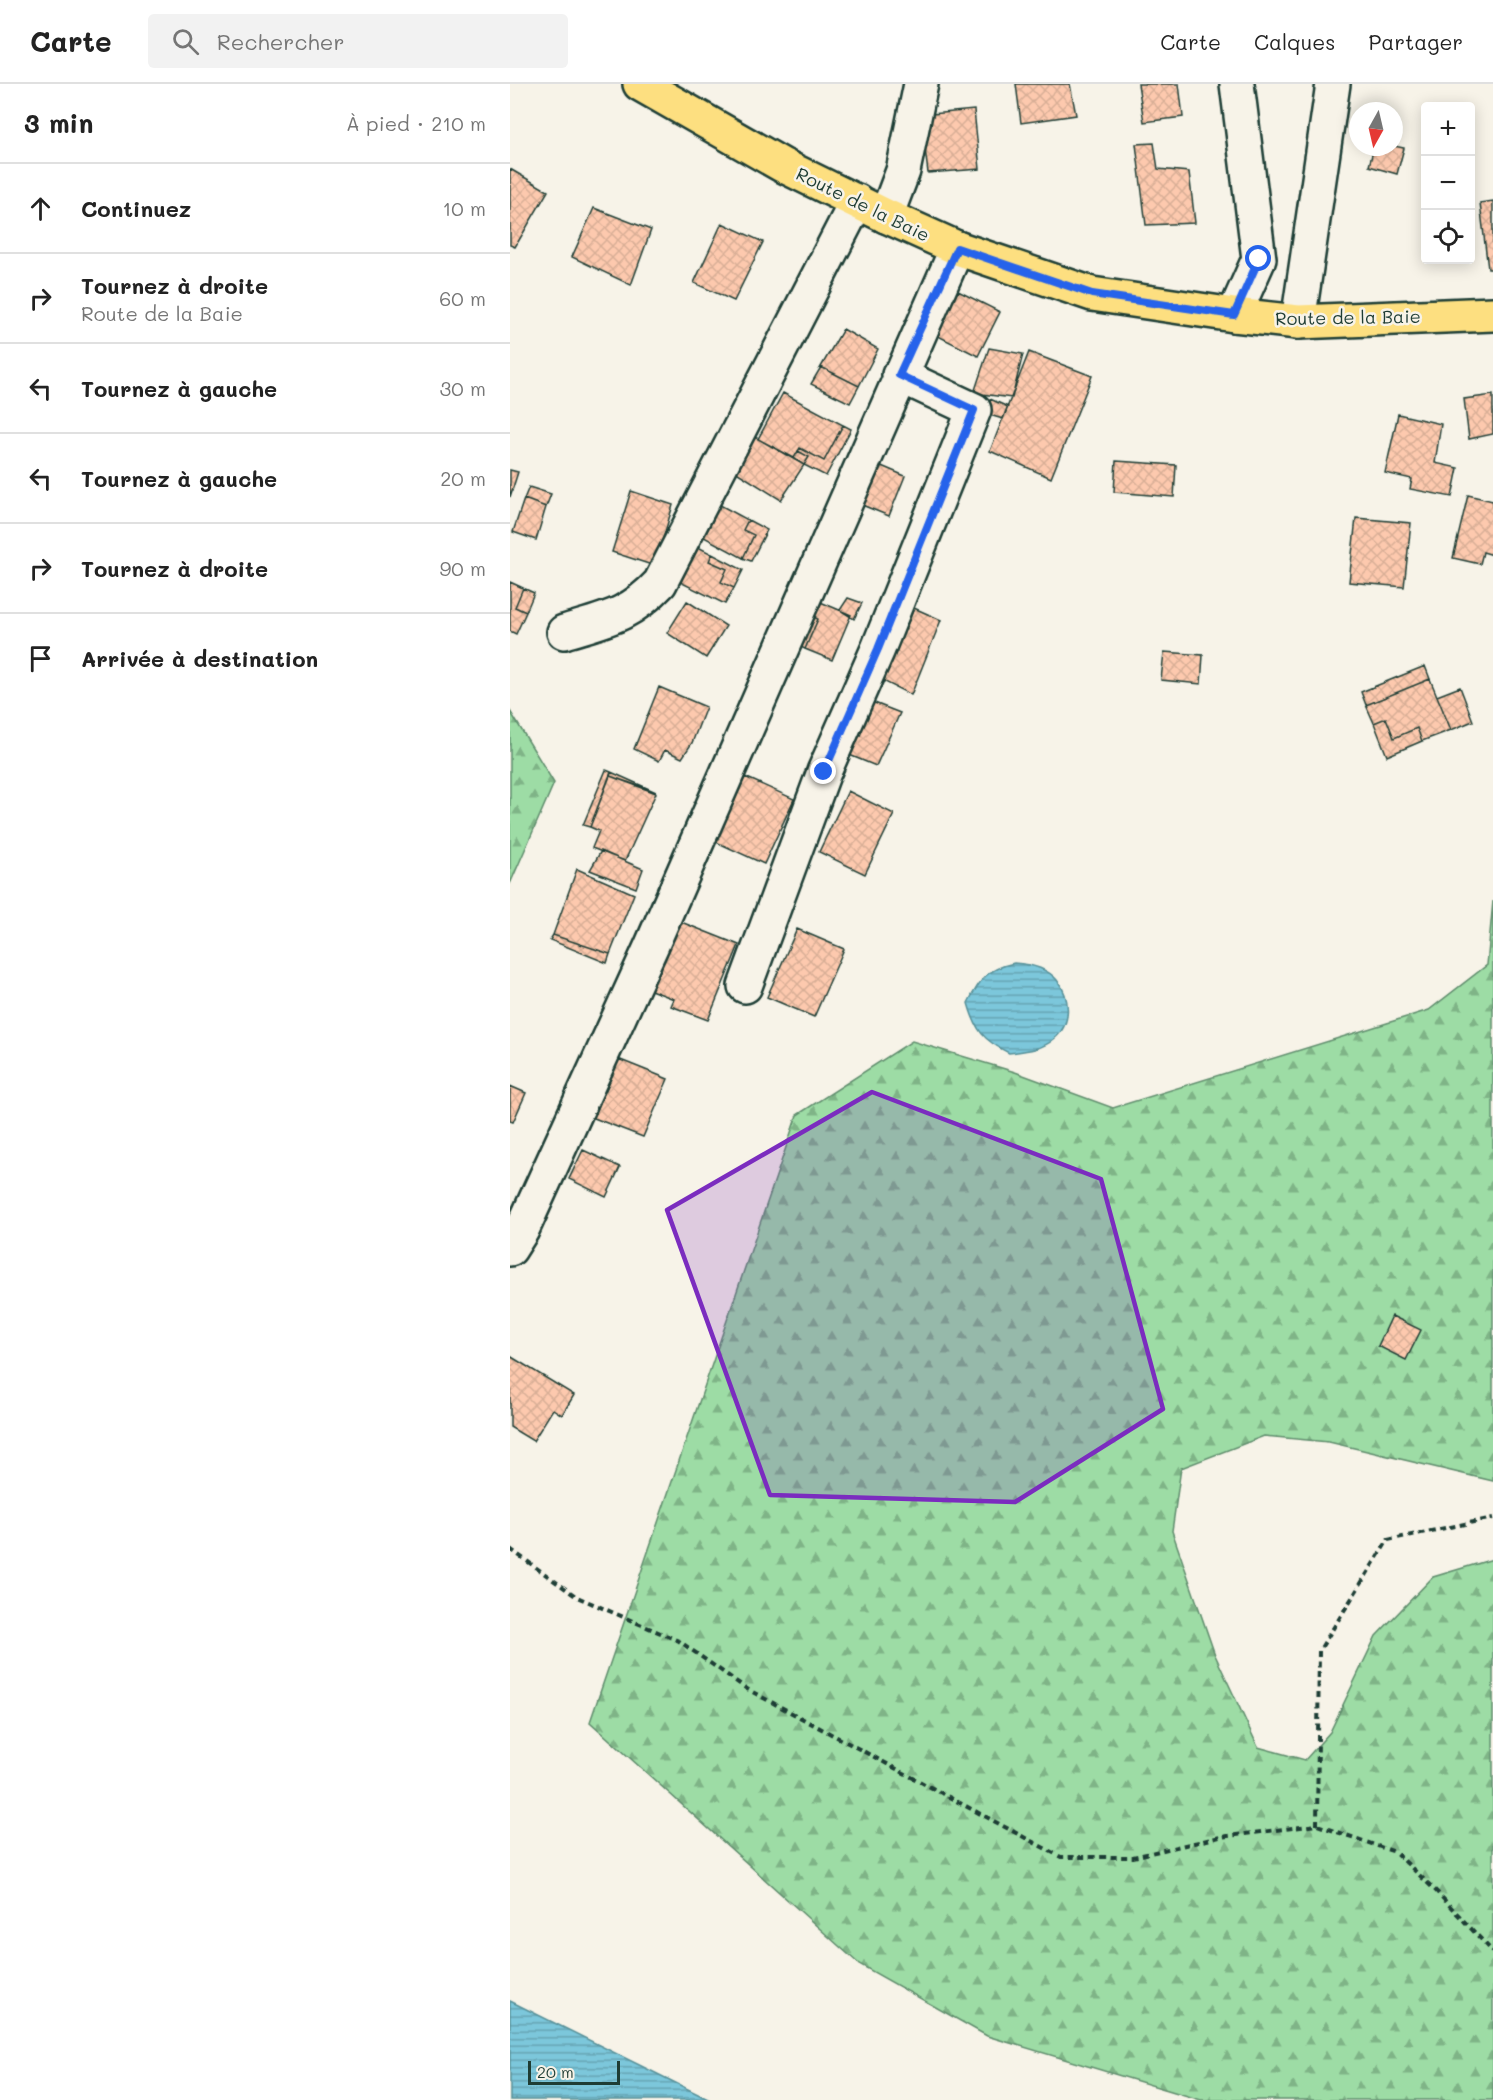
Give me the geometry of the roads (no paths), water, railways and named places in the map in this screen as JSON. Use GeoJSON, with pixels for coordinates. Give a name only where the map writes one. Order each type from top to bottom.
{"type":"FeatureCollection","features":[{"type":"Feature","properties":{"kind":"main road","name":"Route de la Baie"},"geometry":{"type":"LineString","coordinates":[[648,86],[782,165],[886,216],[957,248],[1092,294],[1298,322],[1493,314]]}},
{"type":"Feature","properties":{"kind":"street"},"geometry":{"type":"LineString","coordinates":[[886,216],[903,171],[921,84]]}},
{"type":"Feature","properties":{"kind":"street"},"geometry":{"type":"LineString","coordinates":[[1234,315],[1259,259],[1237,84]]}},
{"type":"Feature","properties":{"kind":"street"},"geometry":{"type":"LineString","coordinates":[[1298,322],[1333,84]]}},
{"type":"Feature","properties":{"kind":"street"},"geometry":{"type":"LineString","coordinates":[[564,632],[623,614],[642,603],[660,583],[857,201]]}},
{"type":"Feature","properties":{"kind":"street"},"geometry":{"type":"LineString","coordinates":[[510,1249],[522,1230],[651,947],[899,375],[957,248]]}},
{"type":"Feature","properties":{"kind":"street"},"geometry":{"type":"LineString","coordinates":[[745,986],[824,772],[878,649],[974,410],[899,375]]}},
{"type":"Feature","properties":{"kind":"water"},"geometry":{"type":"Polygon","coordinates":[[[1014,963],[1037,967],[1053,976],[1062,987],[1068,1011],[1060,1033],[1049,1043],[1033,1049],[1009,1053],[993,1044],[982,1034],[974,1021],[968,1003],[985,976],[997,968],[1014,963]]]}},
{"type":"Feature","properties":{"kind":"water"},"geometry":{"type":"Polygon","coordinates":[[[510,2001],[710,2100],[510,2100],[510,2001]]]}}]}
